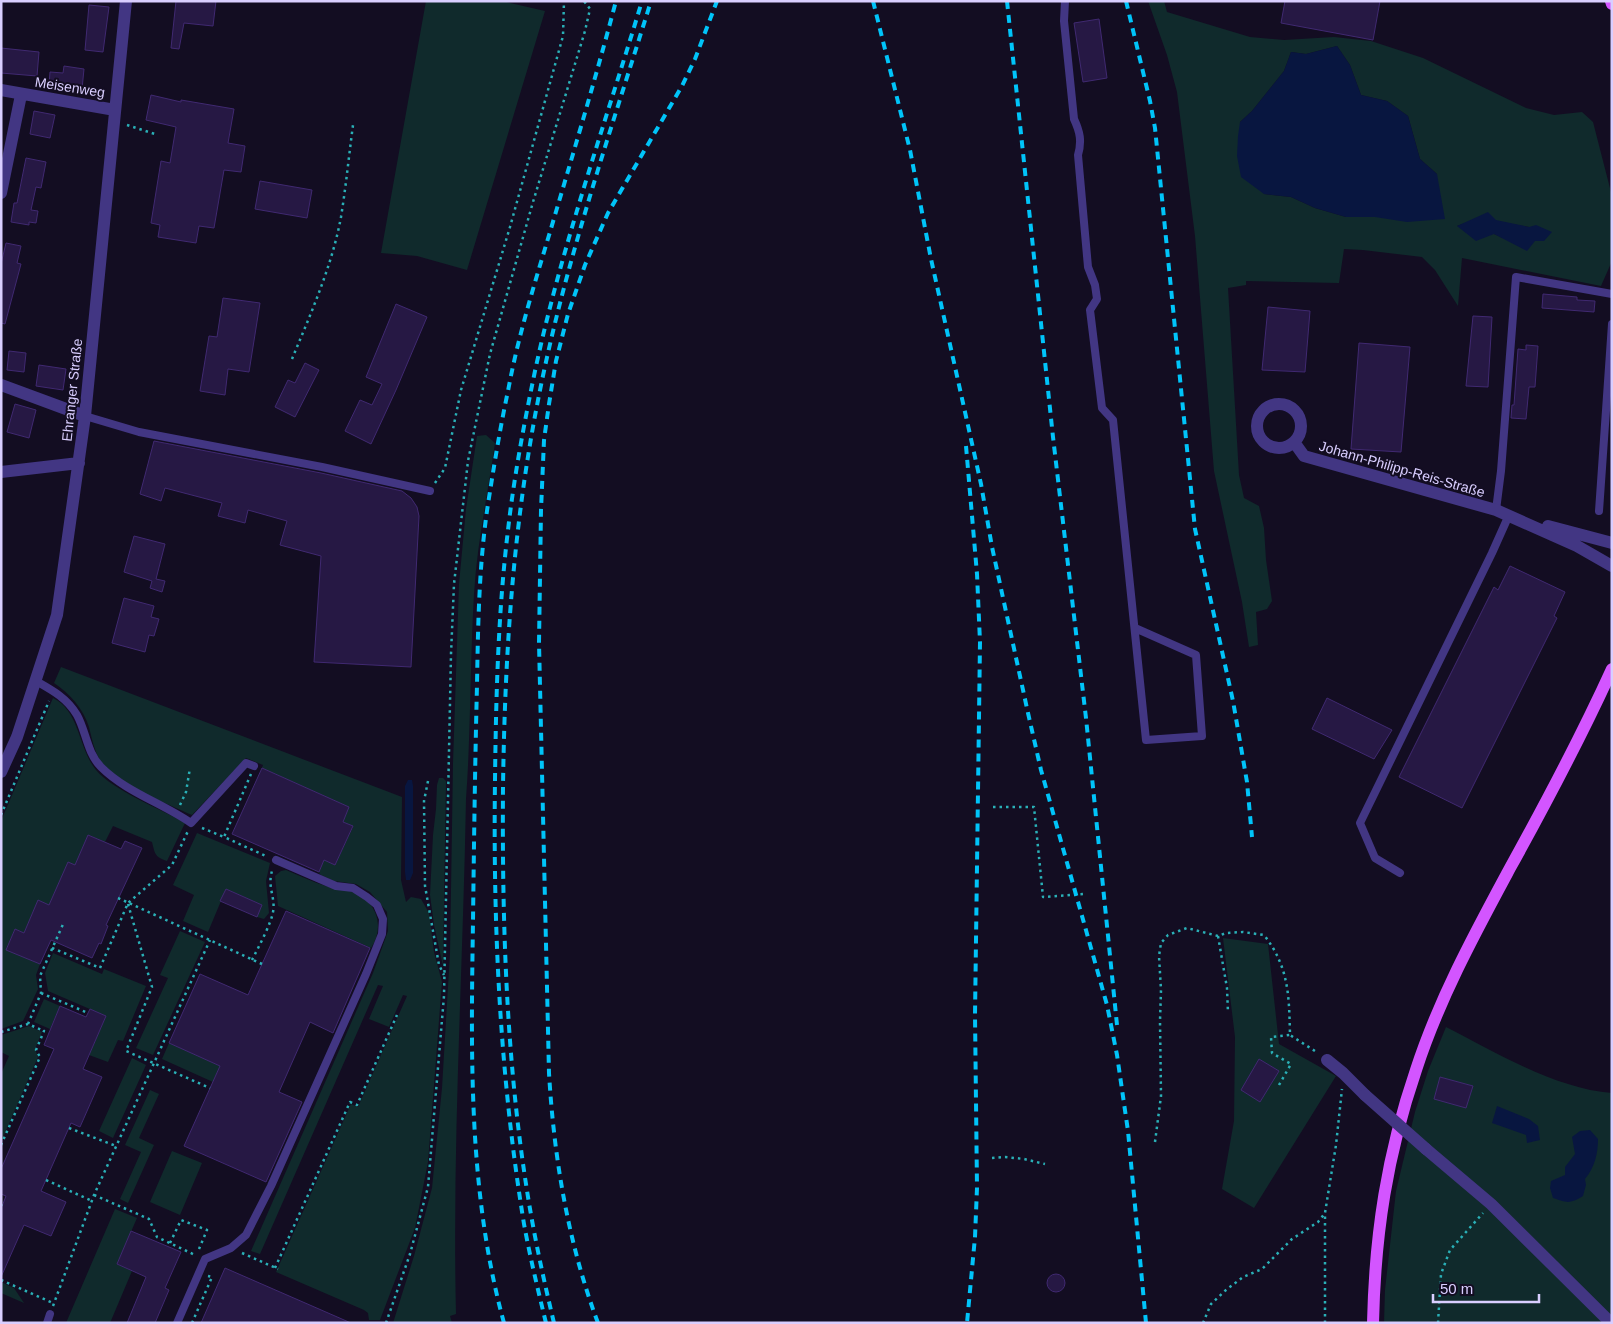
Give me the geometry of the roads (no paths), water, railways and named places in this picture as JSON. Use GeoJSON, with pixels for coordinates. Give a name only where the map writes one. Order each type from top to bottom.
{"type":"FeatureCollection","features":[{"type":"Feature","properties":{"kind":"main road"},"geometry":{"type":"LineString","coordinates":[[1373,1323],[1376,1254],[1390,1157],[1416,1069],[1459,965],[1580,737],[1612,669]]}},
{"type":"Feature","properties":{"kind":"street","name":"Ehranger Straße"},"geometry":{"type":"LineString","coordinates":[[1,772],[17,737],[57,615],[85,416],[126,1]]}},
{"type":"Feature","properties":{"kind":"street","name":"Meisenweg"},"geometry":{"type":"LineString","coordinates":[[1,90],[115,115]]}},
{"type":"Feature","properties":{"kind":"street","name":"Meisenweg"},"geometry":{"type":"LineString","coordinates":[[1,193],[20,95]]}},
{"type":"Feature","properties":{"kind":"street"},"geometry":{"type":"LineString","coordinates":[[1,385],[85,416]]}},
{"type":"Feature","properties":{"kind":"street","name":"Johann-Philipp-Reis-Straße"},"geometry":{"type":"LineString","coordinates":[[1294,442],[1304,456],[1509,515],[1577,546],[1612,566]]}},
{"type":"Feature","properties":{"kind":"street"},"geometry":{"type":"LineString","coordinates":[[1,472],[79,463]]}},
{"type":"Feature","properties":{"kind":"street","name":"Johann-Philipp-Reis-Straße"},"geometry":{"type":"LineString","coordinates":[[1509,515],[1608,540]]}},
{"type":"Feature","properties":{"kind":"street"},"geometry":{"type":"LineString","coordinates":[[1327,1060],[1343,1072],[1364,1095],[1491,1204],[1611,1323]]}},
{"type":"Feature","properties":{"kind":"lane"},"geometry":{"type":"LineString","coordinates":[[1065,1],[1064,21],[1074,119],[1080,132],[1082,144],[1078,155],[1088,268],[1095,285],[1097,299],[1090,310],[1102,408],[1113,420],[1146,740],[1202,736],[1196,655],[1135,628]]}},
{"type":"Feature","properties":{"kind":"lane"},"geometry":{"type":"LineString","coordinates":[[1496,510],[1516,277],[1612,294]]}},
{"type":"Feature","properties":{"kind":"lane"},"geometry":{"type":"LineString","coordinates":[[1599,511],[1609,402],[1612,324]]}},
{"type":"Feature","properties":{"kind":"lane"},"geometry":{"type":"LineString","coordinates":[[85,416],[139,432],[294,461],[430,491]]}},
{"type":"Feature","properties":{"kind":"lane"},"geometry":{"type":"LineString","coordinates":[[1400,873],[1375,858],[1360,823],[1492,554],[1509,515]]}},
{"type":"Feature","properties":{"kind":"lane"},"geometry":{"type":"LineString","coordinates":[[36,681],[62,697],[77,715],[86,740],[99,765],[118,782],[177,813],[191,823],[246,763],[254,766]]}},
{"type":"Feature","properties":{"kind":"lane"},"geometry":{"type":"LineString","coordinates":[[177,1323],[205,1260],[232,1248],[246,1235],[369,967],[382,934],[383,919],[377,905],[367,897],[352,888],[336,886],[276,860]]}},
{"type":"Feature","properties":{"kind":"lane"},"geometry":{"type":"LineString","coordinates":[[47,1323],[50,1314]]}},
{"type":"Feature","properties":{"kind":"water"},"geometry":{"type":"Polygon","coordinates":[[[1337,46],[1350,65],[1361,95],[1387,101],[1408,116],[1420,159],[1437,174],[1445,219],[1407,222],[1375,217],[1346,217],[1315,208],[1291,197],[1264,194],[1241,177],[1237,156],[1240,122],[1252,111],[1284,71],[1291,52],[1306,54],[1337,46]]]}},
{"type":"Feature","properties":{"kind":"water"},"geometry":{"type":"Polygon","coordinates":[[[1488,212],[1496,220],[1529,227],[1536,225],[1552,232],[1544,241],[1535,241],[1527,251],[1494,234],[1476,241],[1457,226],[1488,212]]]}},
{"type":"Feature","properties":{"kind":"water"},"geometry":{"type":"Polygon","coordinates":[[[408,780],[412,780],[413,786],[413,873],[410,880],[406,880],[405,786],[408,780]]]}},
{"type":"Feature","properties":{"kind":"water"},"geometry":{"type":"Polygon","coordinates":[[[1497,1106],[1529,1119],[1538,1126],[1540,1140],[1527,1143],[1526,1135],[1492,1123],[1497,1106]]]}},
{"type":"Feature","properties":{"kind":"water"},"geometry":{"type":"Polygon","coordinates":[[[1590,1130],[1598,1139],[1597,1149],[1594,1165],[1585,1179],[1586,1185],[1583,1196],[1568,1202],[1553,1198],[1550,1188],[1551,1181],[1565,1175],[1565,1167],[1575,1154],[1572,1137],[1580,1131],[1590,1130]]]}},
{"type":"Feature","properties":{"kind":"railway"},"geometry":{"type":"LineString","coordinates":[[504,1323],[492,1274],[484,1224],[478,1174],[472,1073],[476,744],[481,571],[488,504],[497,447],[518,346],[616,1]]}},
{"type":"Feature","properties":{"kind":"railway"},"geometry":{"type":"LineString","coordinates":[[546,1323],[526,1236],[516,1169],[509,1113],[500,1002],[495,891],[495,749],[502,592],[516,470],[546,324],[571,231],[642,1]]}},
{"type":"Feature","properties":{"kind":"railway"},"geometry":{"type":"LineString","coordinates":[[554,1323],[538,1254],[526,1184],[519,1135],[510,1036],[503,836],[504,734],[509,630],[518,526],[525,475],[544,371],[580,231],[651,1]]}},
{"type":"Feature","properties":{"kind":"railway"},"geometry":{"type":"LineString","coordinates":[[598,1323],[578,1262],[564,1200],[551,1105],[549,1073],[539,643],[544,440],[556,361],[568,314],[585,265],[608,213],[682,86],[695,59],[717,1]]}},
{"type":"Feature","properties":{"kind":"railway"},"geometry":{"type":"LineString","coordinates":[[873,1],[910,150],[931,259],[981,484],[992,547],[1041,770],[1107,1005],[1117,1055],[1128,1131],[1146,1323]]}},
{"type":"Feature","properties":{"kind":"railway"},"geometry":{"type":"LineString","coordinates":[[1007,1],[1053,437],[1086,718],[1117,1025]]}},
{"type":"Feature","properties":{"kind":"railway"},"geometry":{"type":"LineString","coordinates":[[1126,1],[1155,128],[1195,529],[1233,701],[1247,782],[1252,837]]}},
{"type":"Feature","properties":{"kind":"railway"},"geometry":{"type":"LineString","coordinates":[[966,446],[977,574],[980,642],[975,1015],[977,1188],[975,1237],[967,1323]]}}]}
